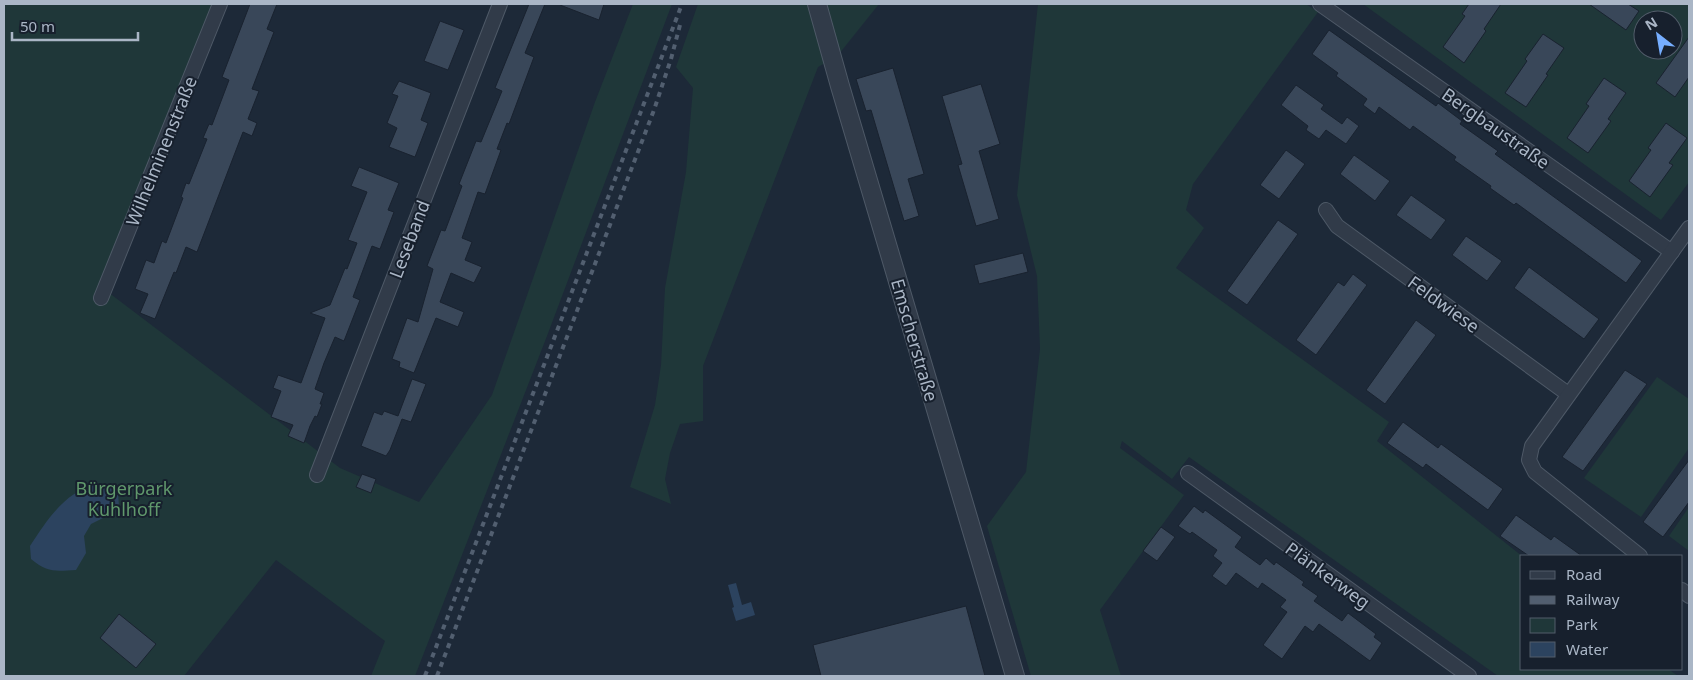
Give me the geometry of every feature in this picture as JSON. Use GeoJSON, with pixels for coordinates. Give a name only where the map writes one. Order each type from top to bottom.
{"type":"FeatureCollection","features":[{"type":"Feature","properties":{"kind":"street","name":"Wilhelminenstraße"},"geometry":{"type":"LineString","coordinates":[[101,298],[220,4]]}},
{"type":"Feature","properties":{"kind":"street","name":"Leseband"},"geometry":{"type":"LineString","coordinates":[[317,474],[500,4]]}},
{"type":"Feature","properties":{"kind":"street","name":"Emscherstraße"},"geometry":{"type":"LineString","coordinates":[[818,4],[840,86],[1015,676]]}},
{"type":"Feature","properties":{"kind":"street","name":"Bergbaustraße"},"geometry":{"type":"LineString","coordinates":[[1320,4],[1672,252]]}},
{"type":"Feature","properties":{"kind":"street","name":"Feldwiese"},"geometry":{"type":"LineString","coordinates":[[1326,210],[1337,226],[1568,394]]}},
{"type":"Feature","properties":{"kind":"street"},"geometry":{"type":"LineString","coordinates":[[1639,555],[1535,472],[1529,460],[1532,446],[1689,228]]}},
{"type":"Feature","properties":{"kind":"street","name":"Plänkerweg"},"geometry":{"type":"LineString","coordinates":[[1188,473],[1469,676]]}},
{"type":"Feature","properties":{"kind":"green space","name":"Bürgerpark Kuhlhoff"},"geometry":{"type":"Polygon","coordinates":[[[4,4],[218,4],[100,286],[340,468],[419,502],[492,395],[595,102],[633,4],[672,4],[547,336],[415,676],[371,676],[385,641],[276,560],[184,676],[4,676],[4,4]]]}},
{"type":"Feature","properties":{"kind":"green space"},"geometry":{"type":"Polygon","coordinates":[[[698,4],[810,4],[827,62],[818,67],[703,366],[703,421],[680,424],[670,453],[665,479],[671,504],[630,487],[655,405],[661,365],[665,288],[686,172],[693,88],[676,67],[698,4]]]}},
{"type":"Feature","properties":{"kind":"green space"},"geometry":{"type":"Polygon","coordinates":[[[825,4],[879,4],[839,54],[825,4]]]}},
{"type":"Feature","properties":{"kind":"green space"},"geometry":{"type":"Polygon","coordinates":[[[1038,4],[1306,4],[1318,12],[1193,184],[1186,210],[1204,228],[1176,268],[1389,422],[1377,441],[1521,555],[1520,670],[1669,670],[1678,676],[1498,676],[1189,457],[1172,479],[1122,441],[1120,448],[1184,495],[1100,610],[1121,676],[1031,676],[987,526],[1026,472],[1040,349],[1037,276],[1017,195],[1038,4]]]}},
{"type":"Feature","properties":{"kind":"green space"},"geometry":{"type":"Polygon","coordinates":[[[1363,4],[1689,4],[1689,182],[1661,220],[1363,4]]]}},
{"type":"Feature","properties":{"kind":"green space"},"geometry":{"type":"Polygon","coordinates":[[[1657,377],[1689,399],[1689,448],[1641,517],[1584,478],[1657,377]]]}},
{"type":"Feature","properties":{"kind":"green space"},"geometry":{"type":"Polygon","coordinates":[[[1689,507],[1689,551],[1669,536],[1689,507]]]}},
{"type":"Feature","properties":{"kind":"water"},"geometry":{"type":"Polygon","coordinates":[[[95,485],[110,485],[118,493],[119,506],[107,516],[91,524],[84,536],[86,553],[76,570],[47,569],[31,559],[30,546],[57,509],[74,494],[95,485]]]}},
{"type":"Feature","properties":{"kind":"water"},"geometry":{"type":"Polygon","coordinates":[[[736,583],[742,605],[751,602],[755,615],[736,621],[728,585],[736,583]]]}},
{"type":"Feature","properties":{"kind":"building"},"geometry":{"type":"Polygon","coordinates":[[[250,4],[277,4],[267,29],[274,32],[252,89],[259,91],[248,119],[257,123],[252,136],[243,132],[197,252],[186,247],[155,319],[140,313],[148,294],[135,289],[146,260],[154,263],[162,241],[166,243],[183,198],[181,197],[186,183],[189,184],[207,139],[203,138],[209,124],[212,125],[229,80],[222,77],[250,4]]]}},
{"type":"Feature","properties":{"kind":"building"},"geometry":{"type":"Polygon","coordinates":[[[529,4],[545,4],[525,53],[534,57],[509,124],[507,123],[497,149],[501,150],[485,194],[478,192],[462,238],[472,242],[465,260],[482,267],[474,283],[451,273],[440,302],[464,312],[458,327],[436,318],[414,373],[399,367],[400,362],[392,359],[407,318],[418,322],[433,269],[427,266],[441,230],[445,231],[462,186],[459,184],[476,141],[481,142],[502,91],[495,88],[529,4]]]}},
{"type":"Feature","properties":{"kind":"building"},"geometry":{"type":"Polygon","coordinates":[[[560,4],[604,4],[599,20],[560,4]]]}},
{"type":"Feature","properties":{"kind":"building"},"geometry":{"type":"Polygon","coordinates":[[[1469,4],[1501,4],[1484,29],[1486,31],[1464,63],[1443,47],[1465,16],[1462,14],[1469,4]]]}},
{"type":"Feature","properties":{"kind":"building"},"geometry":{"type":"Polygon","coordinates":[[[1589,4],[1628,4],[1637,10],[1633,10],[1633,20],[1626,30],[1589,4]]]}},
{"type":"Feature","properties":{"kind":"building"},"geometry":{"type":"Polygon","coordinates":[[[440,21],[464,30],[448,70],[424,61],[440,21]]]}},
{"type":"Feature","properties":{"kind":"building"},"geometry":{"type":"Polygon","coordinates":[[[1329,30],[1436,106],[1438,103],[1462,121],[1460,124],[1498,151],[1495,154],[1642,261],[1626,283],[1516,203],[1514,205],[1490,188],[1491,186],[1454,160],[1456,157],[1413,126],[1410,130],[1379,107],[1375,114],[1363,105],[1367,99],[1336,76],[1338,73],[1312,54],[1329,30]]]}},
{"type":"Feature","properties":{"kind":"building"},"geometry":{"type":"Polygon","coordinates":[[[1543,34],[1564,48],[1526,107],[1505,93],[1527,61],[1525,59],[1543,34]]]}},
{"type":"Feature","properties":{"kind":"building"},"geometry":{"type":"Polygon","coordinates":[[[1689,37],[1689,77],[1675,97],[1656,83],[1672,60],[1683,60],[1683,45],[1689,37]]]}},
{"type":"Feature","properties":{"kind":"building"},"geometry":{"type":"Polygon","coordinates":[[[893,68],[924,174],[908,179],[919,216],[904,221],[871,110],[866,111],[856,79],[893,68]]]}},
{"type":"Feature","properties":{"kind":"building"},"geometry":{"type":"Polygon","coordinates":[[[1604,78],[1626,93],[1608,119],[1611,121],[1588,153],[1567,138],[1589,106],[1586,104],[1604,78]]]}},
{"type":"Feature","properties":{"kind":"building"},"geometry":{"type":"Polygon","coordinates":[[[399,81],[431,93],[421,120],[428,123],[415,157],[389,147],[397,128],[387,123],[398,96],[392,94],[399,81]]]}},
{"type":"Feature","properties":{"kind":"building"},"geometry":{"type":"Polygon","coordinates":[[[981,84],[1000,144],[979,151],[999,219],[976,226],[958,165],[962,164],[942,96],[981,84]]]}},
{"type":"Feature","properties":{"kind":"building"},"geometry":{"type":"Polygon","coordinates":[[[1296,85],[1324,105],[1321,109],[1342,124],[1347,117],[1359,126],[1346,144],[1326,130],[1319,139],[1306,130],[1308,126],[1281,105],[1296,85]]]}},
{"type":"Feature","properties":{"kind":"building"},"geometry":{"type":"Polygon","coordinates":[[[1666,123],[1687,138],[1669,163],[1673,165],[1650,197],[1629,181],[1651,150],[1648,148],[1666,123]]]}},
{"type":"Feature","properties":{"kind":"building"},"geometry":{"type":"Polygon","coordinates":[[[1286,150],[1305,164],[1279,199],[1260,185],[1286,150]]]}},
{"type":"Feature","properties":{"kind":"building"},"geometry":{"type":"Polygon","coordinates":[[[1354,155],[1390,181],[1375,201],[1340,174],[1354,155]]]}},
{"type":"Feature","properties":{"kind":"building"},"geometry":{"type":"Polygon","coordinates":[[[359,167],[399,183],[388,210],[394,212],[380,249],[372,246],[353,297],[360,300],[344,341],[335,337],[324,363],[315,389],[324,393],[320,404],[322,404],[317,417],[315,416],[310,426],[304,443],[288,436],[293,425],[271,417],[281,391],[273,388],[278,375],[301,383],[325,318],[310,313],[330,305],[345,268],[347,269],[357,243],[348,240],[367,192],[351,186],[359,167]]]}},
{"type":"Feature","properties":{"kind":"building"},"geometry":{"type":"Polygon","coordinates":[[[1411,195],[1446,220],[1431,240],[1396,215],[1411,195]]]}},
{"type":"Feature","properties":{"kind":"building"},"geometry":{"type":"Polygon","coordinates":[[[1278,220],[1298,234],[1247,305],[1227,291],[1278,220]]]}},
{"type":"Feature","properties":{"kind":"building"},"geometry":{"type":"Polygon","coordinates":[[[1466,236],[1502,261],[1487,281],[1452,255],[1466,236]]]}},
{"type":"Feature","properties":{"kind":"building"},"geometry":{"type":"Polygon","coordinates":[[[1023,253],[1028,272],[979,284],[974,265],[1023,253]]]}},
{"type":"Feature","properties":{"kind":"building"},"geometry":{"type":"Polygon","coordinates":[[[1529,267],[1599,319],[1584,339],[1514,288],[1529,267]]]}},
{"type":"Feature","properties":{"kind":"building"},"geometry":{"type":"Polygon","coordinates":[[[1353,274],[1367,285],[1316,355],[1296,340],[1338,282],[1344,286],[1353,274]]]}},
{"type":"Feature","properties":{"kind":"building"},"geometry":{"type":"Polygon","coordinates":[[[1416,320],[1436,335],[1385,404],[1366,390],[1416,320]]]}},
{"type":"Feature","properties":{"kind":"building"},"geometry":{"type":"Polygon","coordinates":[[[1625,370],[1647,384],[1583,471],[1562,457],[1625,370]]]}},
{"type":"Feature","properties":{"kind":"building"},"geometry":{"type":"Polygon","coordinates":[[[412,379],[426,384],[411,422],[402,419],[386,456],[361,446],[374,412],[382,415],[384,411],[398,416],[412,379]]]}},
{"type":"Feature","properties":{"kind":"building"},"geometry":{"type":"Polygon","coordinates":[[[1403,422],[1438,448],[1441,444],[1503,489],[1488,510],[1426,464],[1423,468],[1387,443],[1403,422]]]}},
{"type":"Feature","properties":{"kind":"building"},"geometry":{"type":"Polygon","coordinates":[[[1689,460],[1689,502],[1663,537],[1643,522],[1689,460]]]}},
{"type":"Feature","properties":{"kind":"building"},"geometry":{"type":"Polygon","coordinates":[[[362,474],[376,479],[371,493],[356,487],[362,474]]]}},
{"type":"Feature","properties":{"kind":"building"},"geometry":{"type":"Polygon","coordinates":[[[1194,506],[1203,513],[1205,510],[1242,537],[1235,547],[1260,565],[1266,558],[1274,565],[1276,562],[1304,582],[1302,585],[1318,596],[1314,601],[1342,621],[1348,613],[1376,634],[1374,637],[1382,643],[1370,661],[1319,624],[1313,632],[1305,626],[1282,659],[1263,645],[1287,612],[1280,607],[1286,600],[1262,583],[1258,589],[1236,573],[1226,586],[1212,576],[1222,563],[1213,556],[1217,550],[1192,532],[1190,534],[1178,526],[1194,506]]]}},
{"type":"Feature","properties":{"kind":"building"},"geometry":{"type":"Polygon","coordinates":[[[1516,515],[1551,540],[1554,536],[1581,555],[1528,555],[1500,536],[1516,515]]]}},
{"type":"Feature","properties":{"kind":"building"},"geometry":{"type":"Polygon","coordinates":[[[1161,527],[1175,537],[1157,561],[1143,551],[1161,527]]]}},
{"type":"Feature","properties":{"kind":"building"},"geometry":{"type":"Polygon","coordinates":[[[966,606],[985,676],[821,676],[813,645],[966,606]]]}},
{"type":"Feature","properties":{"kind":"building"},"geometry":{"type":"Polygon","coordinates":[[[119,614],[156,644],[136,668],[100,638],[119,614]]]}},
{"type":"Feature","properties":{"kind":"railway"},"geometry":{"type":"LineString","coordinates":[[425,676],[682,4]]}},
{"type":"Feature","properties":{"kind":"railway"},"geometry":{"type":"LineString","coordinates":[[437,676],[654,110],[680,25]]}}]}
